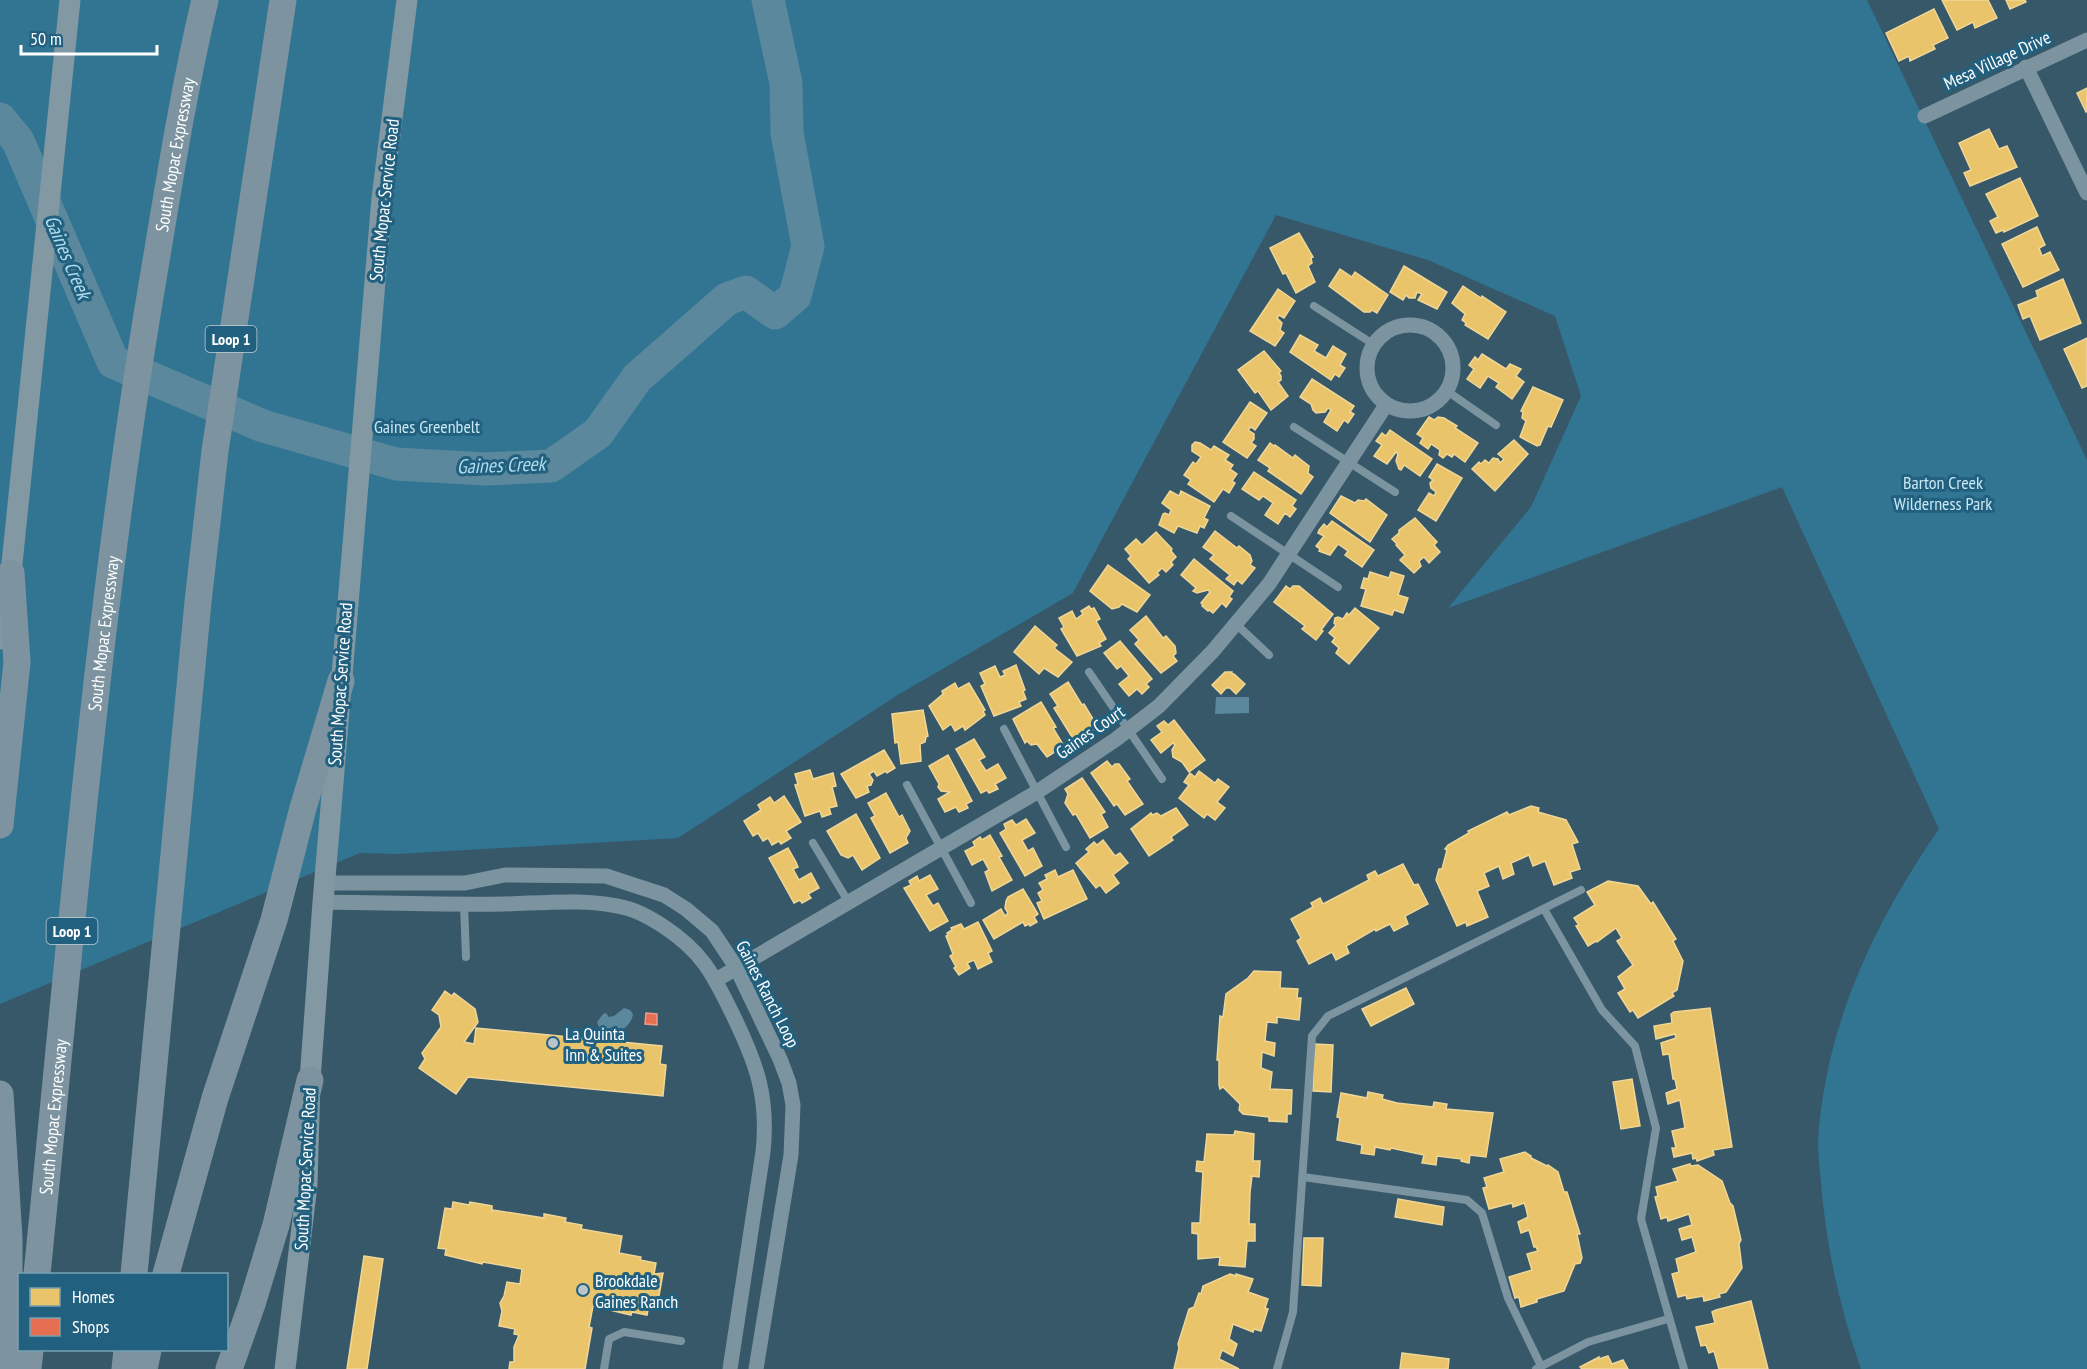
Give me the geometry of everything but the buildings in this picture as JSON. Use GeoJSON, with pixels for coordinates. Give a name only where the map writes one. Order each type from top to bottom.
{"type":"FeatureCollection","features":[{"type":"Feature","properties":{"kind":"highway","name":"Loop 1"},"geometry":{"type":"LineString","coordinates":[[134,1273],[198,602],[217,440],[283,0]]}},
{"type":"Feature","properties":{"kind":"highway"},"geometry":{"type":"LineString","coordinates":[[279,33],[289,0]]}},
{"type":"Feature","properties":{"kind":"highway","name":"South Mopac Expressway"},"geometry":{"type":"LineString","coordinates":[[37,1273],[107,588],[127,437],[189,68],[205,2]]}},
{"type":"Feature","properties":{"kind":"highway"},"geometry":{"type":"LineString","coordinates":[[0,825],[17,662],[11,573]]}},
{"type":"Feature","properties":{"kind":"highway"},"geometry":{"type":"LineString","coordinates":[[167,1273],[215,1098],[274,920],[303,808],[341,681]]}},
{"type":"Feature","properties":{"kind":"highway"},"geometry":{"type":"LineString","coordinates":[[229,1369],[276,1225],[310,1080]]}},
{"type":"Feature","properties":{"kind":"highway"},"geometry":{"type":"LineString","coordinates":[[0,1094],[9,1238],[9,1369]]}},
{"type":"Feature","properties":{"kind":"highway"},"geometry":{"type":"LineString","coordinates":[[28,1369],[30,1351]]}},
{"type":"Feature","properties":{"kind":"highway"},"geometry":{"type":"LineString","coordinates":[[125,1369],[126,1351]]}},
{"type":"Feature","properties":{"kind":"highway"},"geometry":{"type":"LineString","coordinates":[[144,1369],[148,1351]]}},
{"type":"Feature","properties":{"kind":"main road","name":"South Mopac Service Road"},"geometry":{"type":"LineString","coordinates":[[285,1369],[307,1185],[310,1080],[323,893],[382,198],[407,0]]}},
{"type":"Feature","properties":{"kind":"main road"},"geometry":{"type":"LineString","coordinates":[[0,639],[11,573],[69,4]]}},
{"type":"Feature","properties":{"kind":"street","name":"Mesa Village Drive"},"geometry":{"type":"LineString","coordinates":[[1924,116],[2087,40]]}},
{"type":"Feature","properties":{"kind":"street"},"geometry":{"type":"LineString","coordinates":[[2026,67],[2087,194]]}},
{"type":"Feature","properties":{"kind":"street"},"geometry":{"type":"LineString","coordinates":[[1412,324],[1426,327],[1439,335],[1449,347],[1453,362],[1453,377],[1447,391],[1438,401],[1413,412],[1386,405],[1376,396],[1368,377],[1367,357],[1373,344],[1383,333],[1397,326],[1412,324]]}},
{"type":"Feature","properties":{"kind":"street","name":"Gaines Court"},"geometry":{"type":"LineString","coordinates":[[716,980],[1037,792],[1159,706],[1213,651],[1269,584],[1386,405]]}},
{"type":"Feature","properties":{"kind":"street","name":"Gaines Ranch Loop"},"geometry":{"type":"LineString","coordinates":[[323,893],[465,883],[505,875],[606,876],[664,895],[686,909],[712,931],[736,968],[780,1059],[794,1105],[791,1155],[756,1369]]}},
{"type":"Feature","properties":{"kind":"street"},"geometry":{"type":"LineString","coordinates":[[464,904],[465,883]]}},
{"type":"Feature","properties":{"kind":"street"},"geometry":{"type":"LineString","coordinates":[[323,893],[464,904],[592,903],[628,908],[655,921],[698,953],[716,980],[745,1040],[760,1077],[765,1113],[763,1152],[730,1369]]}},
{"type":"Feature","properties":{"kind":"lane"},"geometry":{"type":"LineString","coordinates":[[1314,306],[1373,344]]}},
{"type":"Feature","properties":{"kind":"lane"},"geometry":{"type":"LineString","coordinates":[[1447,391],[1496,425]]}},
{"type":"Feature","properties":{"kind":"lane"},"geometry":{"type":"LineString","coordinates":[[1294,427],[1395,492]]}},
{"type":"Feature","properties":{"kind":"lane"},"geometry":{"type":"LineString","coordinates":[[1231,516],[1338,587]]}},
{"type":"Feature","properties":{"kind":"lane"},"geometry":{"type":"LineString","coordinates":[[1236,624],[1269,655]]}},
{"type":"Feature","properties":{"kind":"lane"},"geometry":{"type":"LineString","coordinates":[[1089,672],[1162,779]]}},
{"type":"Feature","properties":{"kind":"lane"},"geometry":{"type":"LineString","coordinates":[[1004,729],[1066,847]]}},
{"type":"Feature","properties":{"kind":"lane"},"geometry":{"type":"LineString","coordinates":[[907,785],[971,903]]}},
{"type":"Feature","properties":{"kind":"lane"},"geometry":{"type":"LineString","coordinates":[[813,843],[849,903]]}},
{"type":"Feature","properties":{"kind":"lane"},"geometry":{"type":"LineString","coordinates":[[1277,1369],[1293,1312],[1312,1036],[1328,1016],[1581,890]]}},
{"type":"Feature","properties":{"kind":"lane"},"geometry":{"type":"LineString","coordinates":[[464,904],[466,957]]}},
{"type":"Feature","properties":{"kind":"lane"},"geometry":{"type":"LineString","coordinates":[[1544,909],[1602,1010],[1635,1046],[1656,1128],[1641,1219],[1684,1369]]}},
{"type":"Feature","properties":{"kind":"lane"},"geometry":{"type":"LineString","coordinates":[[1303,1177],[1467,1200],[1482,1212],[1508,1298],[1539,1368],[1588,1342],[1668,1319]]}},
{"type":"Feature","properties":{"kind":"lane"},"geometry":{"type":"LineString","coordinates":[[604,1369],[609,1339],[624,1332],[681,1341]]}},
{"type":"Feature","properties":{"kind":"green space","name":"Gaines Greenbelt"},"geometry":{"type":"Polygon","coordinates":[[[0,0],[1867,0],[2087,460],[2087,1369],[1861,1369],[1840,1300],[1826,1230],[1818,1147],[1823,1099],[1842,1017],[1857,977],[1894,901],[1939,829],[1782,487],[1448,608],[1531,507],[1581,396],[1555,316],[1428,260],[1276,215],[1073,593],[896,696],[678,838],[397,854],[360,853],[0,1004],[0,0]]]}},
{"type":"Feature","properties":{"kind":"shaded area"},"geometry":{"type":"Polygon","coordinates":[[[1216,697],[1249,697],[1249,713],[1215,714],[1216,697]]]}},
{"type":"Feature","properties":{"kind":"shaded area"},"geometry":{"type":"Polygon","coordinates":[[[624,1008],[633,1014],[627,1026],[610,1033],[600,1028],[597,1022],[603,1014],[606,1013],[609,1017],[614,1016],[624,1008]]]}},
{"type":"Feature","properties":{"kind":"waterway","name":"Gaines Creek"},"geometry":{"type":"LineString","coordinates":[[0,119],[18,141],[113,362],[263,426],[396,464],[485,469],[551,466],[598,433],[637,378],[727,299],[746,292],[775,313],[795,296],[808,246],[787,133],[786,83],[768,0]]}},
{"type":"Feature","properties":{"kind":"place","name":"La Quinta Inn & Suites"},"geometry":{"type":"Point","coordinates":[553,1043]}},
{"type":"Feature","properties":{"kind":"place","name":"Brookdale Gaines Ranch"},"geometry":{"type":"Point","coordinates":[583,1290]}},
{"type":"Feature","properties":{"kind":"park label","name":"Barton Creek Wilderness Park"},"geometry":{"type":"Point","coordinates":[1943,492]}}]}
